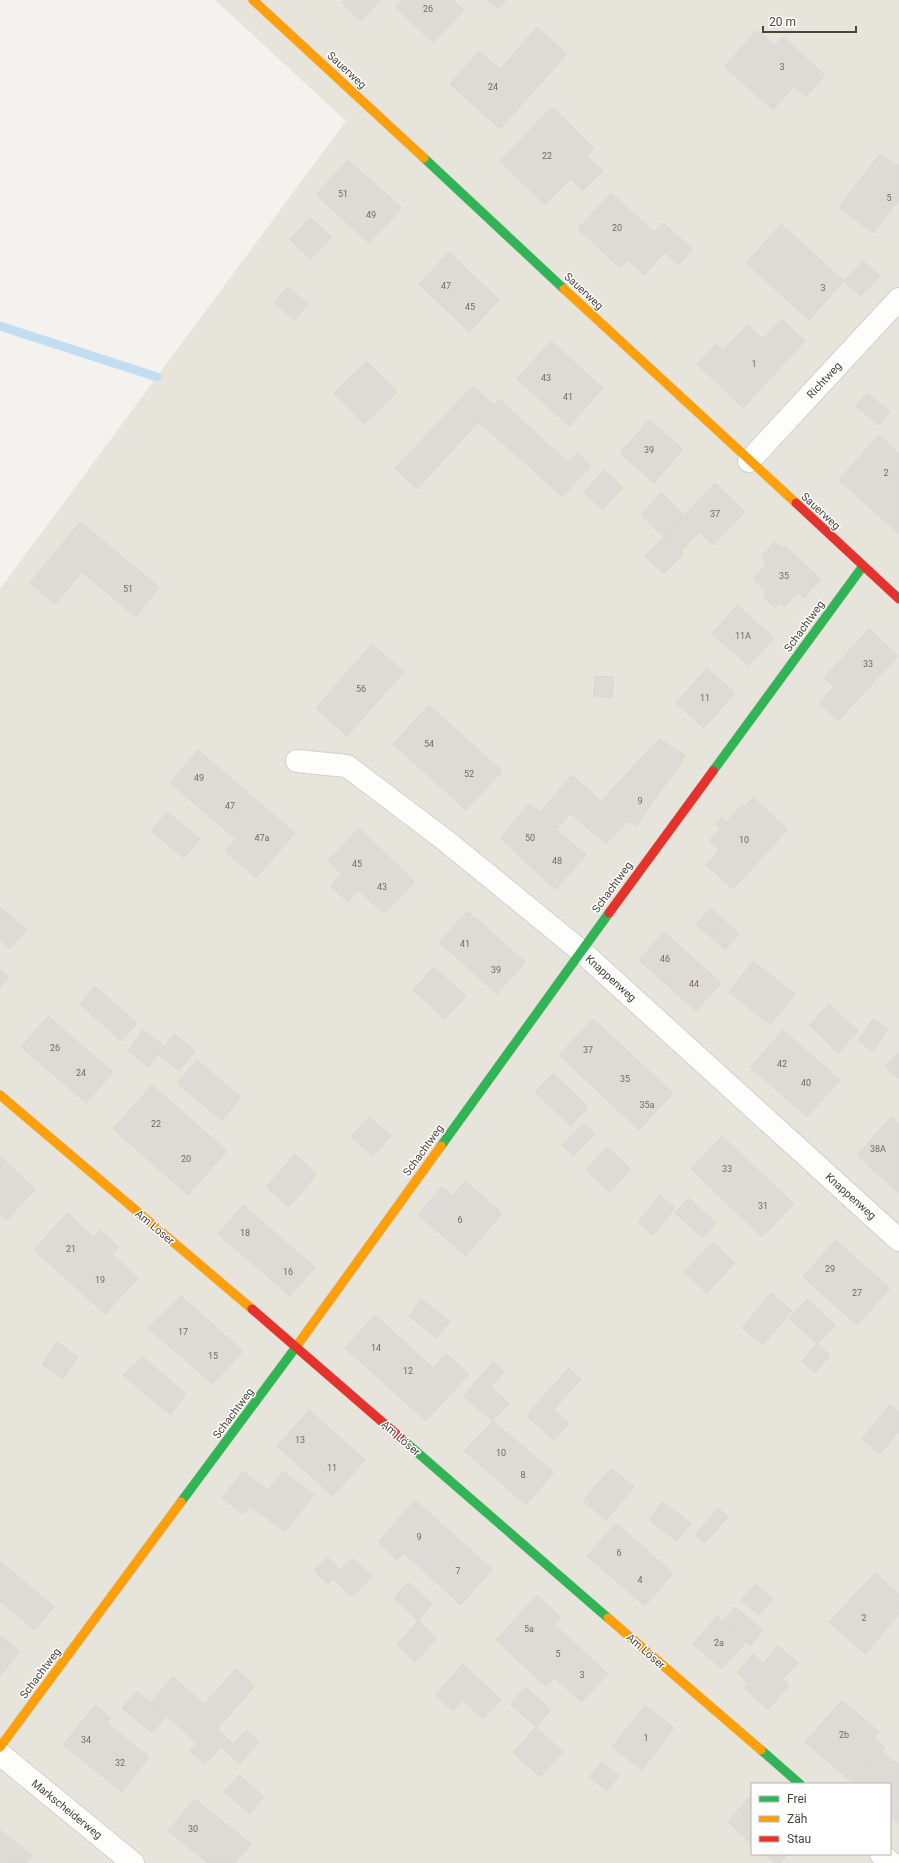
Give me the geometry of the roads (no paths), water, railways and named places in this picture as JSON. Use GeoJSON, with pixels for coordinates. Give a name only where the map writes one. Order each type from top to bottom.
{"type":"FeatureCollection","features":[{"type":"Feature","properties":{"kind":"street","name":"Sauerweg"},"geometry":{"type":"LineString","coordinates":[[253,0],[899,599]]}},
{"type":"Feature","properties":{"kind":"street","name":"Richtweg"},"geometry":{"type":"LineString","coordinates":[[749,461],[899,299]]}},
{"type":"Feature","properties":{"kind":"street","name":"Schachtweg"},"geometry":{"type":"LineString","coordinates":[[0,1746],[296,1347],[581,950],[863,566]]}},
{"type":"Feature","properties":{"kind":"street","name":"Knappenweg"},"geometry":{"type":"LineString","coordinates":[[297,761],[347,766],[445,840],[581,950],[899,1240]]}},
{"type":"Feature","properties":{"kind":"street","name":"Am Löser"},"geometry":{"type":"LineString","coordinates":[[0,1095],[296,1347],[799,1783]]}},
{"type":"Feature","properties":{"kind":"street","name":"Markscheiderweg"},"geometry":{"type":"LineString","coordinates":[[0,1754],[133,1863]]}},
{"type":"Feature","properties":{"kind":"street"},"geometry":{"type":"LineString","coordinates":[[881,1855],[891,1863]]}},
{"type":"Feature","properties":{"kind":"waterway"},"geometry":{"type":"LineString","coordinates":[[0,326],[157,377]]}}]}
